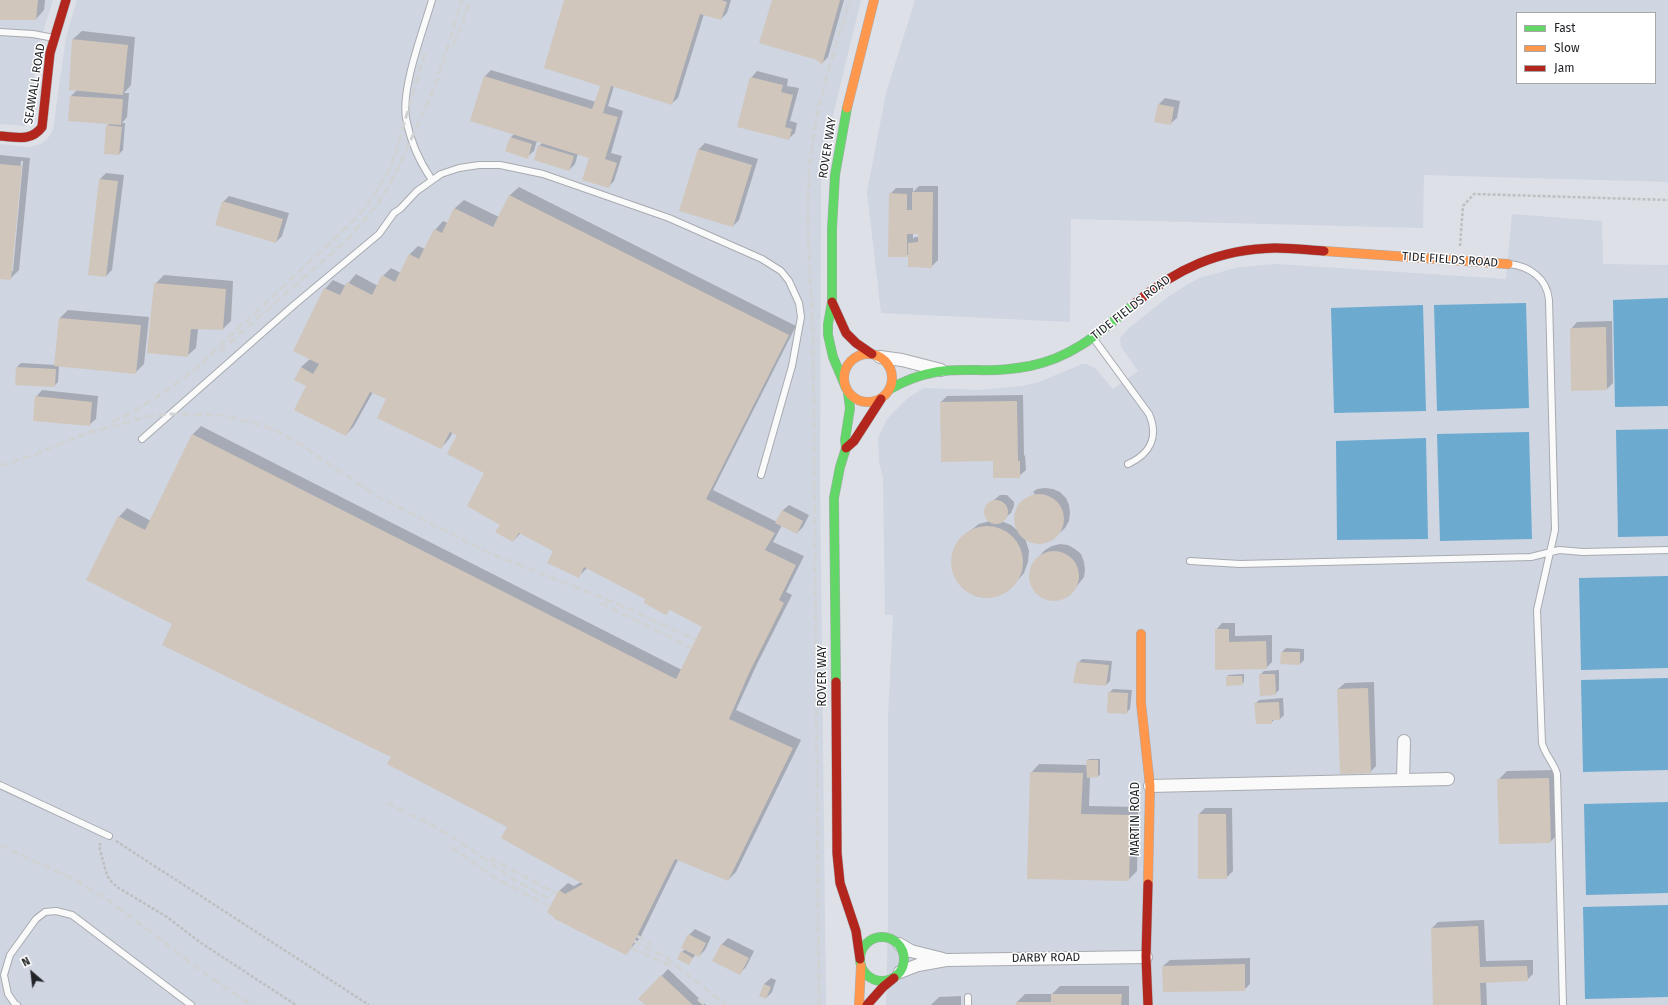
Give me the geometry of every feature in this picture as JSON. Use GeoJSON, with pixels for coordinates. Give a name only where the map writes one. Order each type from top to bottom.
{"type":"FeatureCollection","features":[{"type":"Feature","properties":{"kind":"street","name":"SEAWALL ROAD"},"geometry":{"type":"LineString","coordinates":[[0,136],[30,138],[36,136],[42,127],[48,69],[54,38],[66,0]]}},
{"type":"Feature","properties":{"kind":"street","name":"ROVER WAY"},"geometry":{"type":"LineString","coordinates":[[858,1005],[860,963],[857,937],[840,883],[837,853],[834,498],[836,480],[846,448],[845,440],[850,408],[847,390],[836,366],[829,338],[828,314],[832,302],[833,222],[837,157],[851,92],[874,0]]}},
{"type":"Feature","properties":{"kind":"street","name":"TIDE FIELDS ROAD"},"geometry":{"type":"LineString","coordinates":[[890,389],[927,373],[995,370],[1032,366],[1064,355],[1093,338],[1148,292],[1171,276],[1194,263],[1227,253],[1257,248],[1276,248],[1508,264]]}},
{"type":"Feature","properties":{"kind":"street","name":"ROVER WAY"},"geometry":{"type":"LineString","coordinates":[[832,302],[837,310],[844,329],[850,338],[860,347],[876,356]]}},
{"type":"Feature","properties":{"kind":"street"},"geometry":{"type":"LineString","coordinates":[[865,354],[876,356],[886,362],[892,375],[890,389],[882,399],[866,403],[854,399],[847,390],[844,381],[844,373],[852,360],[865,354]]}},
{"type":"Feature","properties":{"kind":"street","name":"TIDE FIELDS ROAD"},"geometry":{"type":"LineString","coordinates":[[876,356],[902,360],[946,371]]}},
{"type":"Feature","properties":{"kind":"street","name":"ROVER WAY"},"geometry":{"type":"LineString","coordinates":[[846,448],[854,441],[882,399]]}},
{"type":"Feature","properties":{"kind":"street","name":"MARTIN ROAD"},"geometry":{"type":"LineString","coordinates":[[1141,634],[1141,703],[1150,786],[1146,957],[1148,1005]]}},
{"type":"Feature","properties":{"kind":"street"},"geometry":{"type":"LineString","coordinates":[[1403,780],[1404,741]]}},
{"type":"Feature","properties":{"kind":"street"},"geometry":{"type":"LineString","coordinates":[[1150,786],[1448,779]]}},
{"type":"Feature","properties":{"kind":"street","name":"ROVER WAY"},"geometry":{"type":"LineString","coordinates":[[847,904],[867,925],[884,936]]}},
{"type":"Feature","properties":{"kind":"street"},"geometry":{"type":"LineString","coordinates":[[867,1005],[880,990],[897,975],[904,961],[904,955],[899,944],[884,936],[876,937],[864,945],[861,952],[860,963],[869,977],[875,980],[888,980],[897,975]]}},
{"type":"Feature","properties":{"kind":"street","name":"DARBY ROAD"},"geometry":{"type":"LineString","coordinates":[[899,944],[914,952],[946,960]]}},
{"type":"Feature","properties":{"kind":"street","name":"DARBY ROAD"},"geometry":{"type":"LineString","coordinates":[[897,975],[918,965],[946,960],[1146,957]]}},
{"type":"Feature","properties":{"kind":"lane"},"geometry":{"type":"LineString","coordinates":[[432,0],[409,79],[405,105],[406,118],[411,139],[420,160],[432,180]]}},
{"type":"Feature","properties":{"kind":"lane"},"geometry":{"type":"LineString","coordinates":[[0,32],[33,34],[54,38]]}},
{"type":"Feature","properties":{"kind":"lane"},"geometry":{"type":"LineString","coordinates":[[142,440],[288,311],[374,239],[385,227],[394,213],[432,180],[449,171],[479,165],[500,165],[529,170],[669,218],[762,259],[782,271],[789,281],[796,296],[800,310],[801,324],[792,366],[761,475]]}},
{"type":"Feature","properties":{"kind":"lane"},"geometry":{"type":"LineString","coordinates":[[1508,264],[1526,268],[1533,272],[1545,286],[1548,294],[1555,530],[1537,610],[1539,710],[1542,743],[1544,750],[1557,774],[1563,1005]]}},
{"type":"Feature","properties":{"kind":"lane"},"geometry":{"type":"LineString","coordinates":[[1093,338],[1149,414],[1152,421],[1154,431],[1146,451],[1136,460],[1128,464]]}},
{"type":"Feature","properties":{"kind":"lane"},"geometry":{"type":"LineString","coordinates":[[1190,560],[1240,564],[1531,557],[1559,550],[1583,552],[1668,550]]}},
{"type":"Feature","properties":{"kind":"lane"},"geometry":{"type":"LineString","coordinates":[[0,785],[109,836]]}},
{"type":"Feature","properties":{"kind":"lane"},"geometry":{"type":"LineString","coordinates":[[17,1005],[14,1004],[8,994],[4,975],[10,955],[36,919],[45,912],[56,911],[72,915],[191,1005]]}},
{"type":"Feature","properties":{"kind":"lane"},"geometry":{"type":"LineString","coordinates":[[968,997],[968,1005]]}},
{"type":"Feature","properties":{"kind":"path"},"geometry":{"type":"LineString","coordinates":[[1458,261],[1463,206],[1474,194],[1668,200]]}},
{"type":"Feature","properties":{"kind":"path"},"geometry":{"type":"LineString","coordinates":[[296,1005],[202,943],[168,917],[117,887],[109,879],[106,872],[100,846],[103,840],[109,836],[369,1005]]}},
{"type":"Feature","properties":{"kind":"shaded area"},"geometry":{"type":"Polygon","coordinates":[[[0,0],[53,0],[35,57],[31,120],[25,126],[0,124],[0,0]]]}},
{"type":"Feature","properties":{"kind":"shaded area"},"geometry":{"type":"Polygon","coordinates":[[[77,0],[861,0],[828,136],[821,183],[820,483],[826,1005],[0,1005],[0,144],[30,147],[41,144],[48,138],[53,130],[66,37],[77,0]]]}},
{"type":"Feature","properties":{"kind":"shaded area"},"geometry":{"type":"Polygon","coordinates":[[[915,0],[1668,0],[1668,182],[1424,175],[1423,228],[1071,219],[1070,322],[881,313],[867,192],[886,93],[915,0]]]}},
{"type":"Feature","properties":{"kind":"shaded area"},"geometry":{"type":"Polygon","coordinates":[[[1512,214],[1602,221],[1603,264],[1668,265],[1668,1005],[886,1005],[888,919],[888,717],[893,615],[885,615],[883,478],[879,462],[878,438],[887,419],[908,398],[924,388],[979,390],[1022,386],[1039,382],[1082,364],[1095,368],[1113,389],[1138,371],[1121,347],[1120,338],[1129,328],[1168,297],[1199,278],[1239,267],[1277,264],[1506,279],[1512,214]]]}},
{"type":"Feature","properties":{"kind":"water"},"geometry":{"type":"Polygon","coordinates":[[[1668,298],[1668,406],[1615,407],[1613,300],[1668,298]]]}},
{"type":"Feature","properties":{"kind":"water"},"geometry":{"type":"Polygon","coordinates":[[[1526,303],[1529,408],[1437,411],[1434,305],[1526,303]]]}},
{"type":"Feature","properties":{"kind":"water"},"geometry":{"type":"Polygon","coordinates":[[[1423,305],[1426,411],[1334,413],[1331,308],[1423,305]]]}},
{"type":"Feature","properties":{"kind":"water"},"geometry":{"type":"Polygon","coordinates":[[[1668,429],[1668,536],[1618,537],[1616,430],[1668,429]]]}},
{"type":"Feature","properties":{"kind":"water"},"geometry":{"type":"Polygon","coordinates":[[[1529,432],[1532,539],[1440,541],[1437,434],[1529,432]]]}},
{"type":"Feature","properties":{"kind":"water"},"geometry":{"type":"Polygon","coordinates":[[[1426,438],[1428,539],[1337,540],[1336,441],[1426,438]]]}},
{"type":"Feature","properties":{"kind":"water"},"geometry":{"type":"Polygon","coordinates":[[[1668,576],[1668,668],[1581,670],[1579,578],[1668,576]]]}},
{"type":"Feature","properties":{"kind":"water"},"geometry":{"type":"Polygon","coordinates":[[[1668,678],[1668,770],[1583,772],[1581,680],[1668,678]]]}},
{"type":"Feature","properties":{"kind":"water"},"geometry":{"type":"Polygon","coordinates":[[[1668,802],[1668,893],[1586,895],[1584,804],[1668,802]]]}},
{"type":"Feature","properties":{"kind":"water"},"geometry":{"type":"Polygon","coordinates":[[[1668,905],[1668,997],[1585,999],[1583,907],[1668,905]]]}},
{"type":"Feature","properties":{"kind":"building"},"geometry":{"type":"Polygon","coordinates":[[[0,0],[38,0],[36,20],[0,20],[0,0]]]}},
{"type":"Feature","properties":{"kind":"building"},"geometry":{"type":"Polygon","coordinates":[[[564,0],[721,0],[727,2],[721,20],[700,14],[672,105],[611,86],[603,113],[618,117],[605,159],[617,163],[609,188],[582,180],[589,158],[470,121],[484,76],[592,109],[600,86],[544,68],[564,0]]]}},
{"type":"Feature","properties":{"kind":"building"},"geometry":{"type":"Polygon","coordinates":[[[772,0],[840,0],[822,65],[817,60],[759,43],[772,0]]]}},
{"type":"Feature","properties":{"kind":"building"},"geometry":{"type":"Polygon","coordinates":[[[72,39],[128,45],[123,95],[69,90],[72,39]]]}},
{"type":"Feature","properties":{"kind":"building"},"geometry":{"type":"Polygon","coordinates":[[[750,77],[783,85],[781,92],[793,95],[785,127],[792,129],[789,140],[737,127],[750,77]]]}},
{"type":"Feature","properties":{"kind":"building"},"geometry":{"type":"Polygon","coordinates":[[[70,96],[123,99],[121,125],[68,121],[70,96]]]}},
{"type":"Feature","properties":{"kind":"building"},"geometry":{"type":"Polygon","coordinates":[[[1158,104],[1174,107],[1171,125],[1154,122],[1158,104]]]}},
{"type":"Feature","properties":{"kind":"building"},"geometry":{"type":"Polygon","coordinates":[[[106,125],[122,127],[119,155],[104,154],[106,125]]]}},
{"type":"Feature","properties":{"kind":"building"},"geometry":{"type":"Polygon","coordinates":[[[510,137],[532,144],[528,159],[505,151],[510,137]]]}},
{"type":"Feature","properties":{"kind":"building"},"geometry":{"type":"Polygon","coordinates":[[[538,145],[574,156],[569,171],[534,160],[538,145]]]}},
{"type":"Feature","properties":{"kind":"building"},"geometry":{"type":"Polygon","coordinates":[[[698,149],[752,165],[733,227],[679,211],[698,149]]]}},
{"type":"Feature","properties":{"kind":"building"},"geometry":{"type":"Polygon","coordinates":[[[0,164],[22,166],[11,280],[0,279],[0,164]]]}},
{"type":"Feature","properties":{"kind":"building"},"geometry":{"type":"Polygon","coordinates":[[[99,179],[118,181],[106,277],[88,275],[99,179]]]}},
{"type":"Feature","properties":{"kind":"building"},"geometry":{"type":"Polygon","coordinates":[[[912,192],[933,192],[932,268],[908,267],[908,243],[918,242],[918,234],[907,234],[907,257],[888,257],[889,193],[907,194],[907,210],[912,210],[912,192]]]}},
{"type":"Feature","properties":{"kind":"building"},"geometry":{"type":"Polygon","coordinates":[[[509,195],[789,335],[706,499],[775,533],[765,550],[796,565],[779,600],[784,603],[749,673],[729,719],[793,748],[728,881],[675,859],[631,948],[626,955],[553,918],[554,917],[547,912],[559,890],[565,894],[583,884],[501,838],[507,827],[387,764],[391,757],[162,645],[172,624],[86,580],[118,516],[145,530],[192,434],[676,679],[702,627],[670,610],[666,615],[644,603],[645,599],[584,567],[579,578],[547,563],[553,551],[519,533],[513,542],[495,532],[500,525],[467,506],[484,473],[447,454],[457,435],[450,432],[441,449],[377,418],[386,399],[370,392],[346,436],[294,410],[306,386],[294,380],[301,367],[313,374],[319,364],[293,351],[324,288],[340,295],[347,282],[372,295],[382,275],[395,282],[409,254],[419,259],[434,229],[442,233],[454,208],[493,227],[509,195]]]}},
{"type":"Feature","properties":{"kind":"building"},"geometry":{"type":"Polygon","coordinates":[[[222,201],[283,219],[276,243],[215,225],[222,201]]]}},
{"type":"Feature","properties":{"kind":"building"},"geometry":{"type":"Polygon","coordinates":[[[154,283],[226,289],[223,330],[191,329],[188,357],[147,353],[154,283]]]}},
{"type":"Feature","properties":{"kind":"building"},"geometry":{"type":"Polygon","coordinates":[[[59,318],[141,325],[136,374],[54,366],[59,318]]]}},
{"type":"Feature","properties":{"kind":"building"},"geometry":{"type":"Polygon","coordinates":[[[1606,327],[1607,390],[1571,391],[1570,328],[1606,327]]]}},
{"type":"Feature","properties":{"kind":"building"},"geometry":{"type":"Polygon","coordinates":[[[16,367],[56,369],[55,387],[15,385],[16,367]]]}},
{"type":"Feature","properties":{"kind":"building"},"geometry":{"type":"Polygon","coordinates":[[[35,396],[92,402],[90,426],[33,421],[35,396]]]}},
{"type":"Feature","properties":{"kind":"building"},"geometry":{"type":"Polygon","coordinates":[[[1017,401],[1018,461],[1020,461],[1020,478],[993,478],[993,461],[941,462],[940,402],[1017,401]]]}},
{"type":"Feature","properties":{"kind":"building"},"geometry":{"type":"Polygon","coordinates":[[[1034,494],[1044,494],[1057,501],[1064,514],[1064,524],[1057,537],[1044,544],[1034,544],[1025,540],[1018,533],[1014,524],[1014,514],[1018,505],[1025,498],[1034,494]]]}},
{"type":"Feature","properties":{"kind":"building"},"geometry":{"type":"Polygon","coordinates":[[[996,500],[1001,501],[1007,507],[1007,517],[1001,523],[996,524],[991,523],[985,517],[984,512],[985,507],[991,501],[996,500]]]}},
{"type":"Feature","properties":{"kind":"building"},"geometry":{"type":"Polygon","coordinates":[[[782,510],[803,521],[797,534],[775,523],[782,510]]]}},
{"type":"Feature","properties":{"kind":"building"},"geometry":{"type":"Polygon","coordinates":[[[987,526],[1007,532],[1017,542],[1023,562],[1017,582],[1007,592],[987,598],[967,592],[957,582],[951,562],[957,542],[967,532],[987,526]]]}},
{"type":"Feature","properties":{"kind":"building"},"geometry":{"type":"Polygon","coordinates":[[[1049,551],[1059,551],[1072,558],[1079,571],[1079,581],[1072,594],[1059,601],[1049,601],[1040,597],[1033,590],[1029,581],[1029,571],[1033,562],[1040,555],[1049,551]]]}},
{"type":"Feature","properties":{"kind":"building"},"geometry":{"type":"Polygon","coordinates":[[[1215,629],[1229,629],[1229,642],[1266,641],[1267,669],[1215,670],[1215,629]]]}},
{"type":"Feature","properties":{"kind":"building"},"geometry":{"type":"Polygon","coordinates":[[[1281,652],[1300,652],[1300,665],[1280,664],[1281,652]]]}},
{"type":"Feature","properties":{"kind":"building"},"geometry":{"type":"Polygon","coordinates":[[[1077,662],[1109,665],[1106,686],[1073,683],[1077,662]]]}},
{"type":"Feature","properties":{"kind":"building"},"geometry":{"type":"Polygon","coordinates":[[[1259,674],[1275,674],[1276,695],[1260,696],[1259,674]]]}},
{"type":"Feature","properties":{"kind":"building"},"geometry":{"type":"Polygon","coordinates":[[[1226,676],[1242,676],[1243,685],[1226,686],[1226,676]]]}},
{"type":"Feature","properties":{"kind":"building"},"geometry":{"type":"Polygon","coordinates":[[[1368,688],[1371,773],[1340,774],[1337,689],[1368,688]]]}},
{"type":"Feature","properties":{"kind":"building"},"geometry":{"type":"Polygon","coordinates":[[[1108,692],[1128,693],[1127,714],[1107,713],[1108,692]]]}},
{"type":"Feature","properties":{"kind":"building"},"geometry":{"type":"Polygon","coordinates":[[[1279,702],[1280,720],[1272,720],[1272,724],[1256,724],[1254,703],[1279,702]]]}},
{"type":"Feature","properties":{"kind":"building"},"geometry":{"type":"Polygon","coordinates":[[[1086,760],[1098,760],[1098,777],[1087,778],[1086,760]]]}},
{"type":"Feature","properties":{"kind":"building"},"geometry":{"type":"Polygon","coordinates":[[[1030,772],[1083,773],[1081,814],[1131,815],[1129,881],[1027,879],[1030,772]]]}},
{"type":"Feature","properties":{"kind":"building"},"geometry":{"type":"Polygon","coordinates":[[[1549,778],[1551,843],[1499,844],[1497,779],[1549,778]]]}},
{"type":"Feature","properties":{"kind":"building"},"geometry":{"type":"Polygon","coordinates":[[[1198,814],[1226,814],[1227,879],[1198,879],[1198,814]]]}},
{"type":"Feature","properties":{"kind":"building"},"geometry":{"type":"Polygon","coordinates":[[[1478,926],[1480,967],[1527,966],[1528,981],[1480,983],[1481,1005],[1433,1005],[1431,928],[1478,926]]]}},
{"type":"Feature","properties":{"kind":"building"},"geometry":{"type":"Polygon","coordinates":[[[688,934],[706,943],[699,957],[681,948],[688,934]]]}},
{"type":"Feature","properties":{"kind":"building"},"geometry":{"type":"Polygon","coordinates":[[[721,944],[749,958],[740,975],[712,961],[721,944]]]}},
{"type":"Feature","properties":{"kind":"building"},"geometry":{"type":"Polygon","coordinates":[[[681,951],[693,958],[689,965],[677,959],[681,951]]]}},
{"type":"Feature","properties":{"kind":"building"},"geometry":{"type":"Polygon","coordinates":[[[1245,964],[1245,991],[1163,992],[1162,966],[1245,964]]]}},
{"type":"Feature","properties":{"kind":"building"},"geometry":{"type":"Polygon","coordinates":[[[661,975],[693,1005],[645,1005],[638,999],[661,975]]]}},
{"type":"Feature","properties":{"kind":"building"},"geometry":{"type":"Polygon","coordinates":[[[764,984],[771,987],[766,999],[759,996],[764,984]]]}},
{"type":"Feature","properties":{"kind":"building"},"geometry":{"type":"Polygon","coordinates":[[[1051,994],[1122,994],[1121,1005],[1016,1005],[1016,1002],[1051,1002],[1051,994]]]}},
{"type":"Feature","properties":{"kind":"railway"},"geometry":{"type":"LineString","coordinates":[[220,351],[348,239],[377,205],[400,164],[436,84],[462,0]]}},
{"type":"Feature","properties":{"kind":"railway"},"geometry":{"type":"LineString","coordinates":[[453,45],[470,0]]}},
{"type":"Feature","properties":{"kind":"railway"},"geometry":{"type":"LineString","coordinates":[[819,1005],[813,330],[808,238],[808,193],[812,147],[818,110],[850,0]]}},
{"type":"Feature","properties":{"kind":"railway"},"geometry":{"type":"LineString","coordinates":[[112,422],[129,414],[158,396],[193,371],[354,220],[368,204],[389,170],[425,53]]}},
{"type":"Feature","properties":{"kind":"railway"},"geometry":{"type":"LineString","coordinates":[[88,433],[150,416],[170,414],[222,415],[273,429],[292,439],[380,498],[489,553],[618,604],[696,640]]}},
{"type":"Feature","properties":{"kind":"railway"},"geometry":{"type":"LineString","coordinates":[[0,466],[36,454],[92,431]]}},
{"type":"Feature","properties":{"kind":"railway"},"geometry":{"type":"LineString","coordinates":[[601,603],[692,648]]}},
{"type":"Feature","properties":{"kind":"railway"},"geometry":{"type":"LineString","coordinates":[[387,803],[437,828],[459,841],[518,882],[553,901]]}},
{"type":"Feature","properties":{"kind":"railway"},"geometry":{"type":"LineString","coordinates":[[0,845],[73,879],[107,899],[199,969],[251,1005]]}},
{"type":"Feature","properties":{"kind":"railway"},"geometry":{"type":"LineString","coordinates":[[451,847],[494,877],[550,907]]}},
{"type":"Feature","properties":{"kind":"railway"},"geometry":{"type":"LineString","coordinates":[[490,858],[557,894]]}},
{"type":"Feature","properties":{"kind":"railway"},"geometry":{"type":"LineString","coordinates":[[637,936],[651,944]]}},
{"type":"Feature","properties":{"kind":"railway"},"geometry":{"type":"LineString","coordinates":[[634,941],[664,956],[726,1005]]}},
{"type":"Feature","properties":{"kind":"railway"},"geometry":{"type":"LineString","coordinates":[[631,948],[671,966]]}},
{"type":"Feature","properties":{"kind":"railway"},"geometry":{"type":"LineString","coordinates":[[698,999],[705,1005]]}},
{"type":"Feature","properties":{"kind":"traffic: fast"},"geometry":{"type":"LineString","coordinates":[[846,388],[833,357],[828,335],[828,324],[832,302],[832,229],[835,175],[847,108]]}},
{"type":"Feature","properties":{"kind":"traffic: fast"},"geometry":{"type":"LineString","coordinates":[[890,389],[906,381],[941,371],[1004,370],[1046,362],[1073,350],[1086,342],[1134,304]]}},
{"type":"Feature","properties":{"kind":"traffic: fast"},"geometry":{"type":"LineString","coordinates":[[836,682],[834,498],[840,467],[846,448],[845,440],[850,408],[848,393]]}},
{"type":"Feature","properties":{"kind":"traffic: fast"},"geometry":{"type":"LineString","coordinates":[[886,937],[898,943],[903,951],[904,959],[903,967],[898,975],[890,980],[878,981],[866,975],[861,967],[860,955],[866,943],[874,938],[886,937]]}},
{"type":"Feature","properties":{"kind":"traffic: slow"},"geometry":{"type":"LineString","coordinates":[[847,108],[874,0]]}},
{"type":"Feature","properties":{"kind":"traffic: slow"},"geometry":{"type":"LineString","coordinates":[[1324,251],[1508,264]]}},
{"type":"Feature","properties":{"kind":"traffic: slow"},"geometry":{"type":"LineString","coordinates":[[863,354],[873,354],[885,361],[892,373],[892,378],[892,383],[885,395],[873,402],[863,402],[855,398],[848,391],[844,383],[844,373],[848,365],[855,358],[863,354]]}},
{"type":"Feature","properties":{"kind":"traffic: slow"},"geometry":{"type":"LineString","coordinates":[[1141,634],[1141,703],[1150,786],[1148,884]]}},
{"type":"Feature","properties":{"kind":"traffic: slow"},"geometry":{"type":"LineString","coordinates":[[859,1005],[861,966]]}},
{"type":"Feature","properties":{"kind":"traffic: jam"},"geometry":{"type":"LineString","coordinates":[[0,136],[17,138],[28,137],[38,132],[42,127],[50,53],[66,0]]}},
{"type":"Feature","properties":{"kind":"traffic: jam"},"geometry":{"type":"LineString","coordinates":[[1134,304],[1182,271],[1217,257],[1255,249],[1275,248],[1324,251]]}},
{"type":"Feature","properties":{"kind":"traffic: jam"},"geometry":{"type":"LineString","coordinates":[[832,302],[846,333],[856,343],[872,354]]}},
{"type":"Feature","properties":{"kind":"traffic: jam"},"geometry":{"type":"LineString","coordinates":[[846,448],[854,441],[881,399]]}},
{"type":"Feature","properties":{"kind":"traffic: jam"},"geometry":{"type":"LineString","coordinates":[[836,682],[837,853],[840,883],[856,931],[860,959]]}},
{"type":"Feature","properties":{"kind":"traffic: jam"},"geometry":{"type":"LineString","coordinates":[[1148,884],[1146,957],[1148,1005]]}},
{"type":"Feature","properties":{"kind":"traffic: jam"},"geometry":{"type":"LineString","coordinates":[[867,1005],[883,987],[894,978]]}}]}
